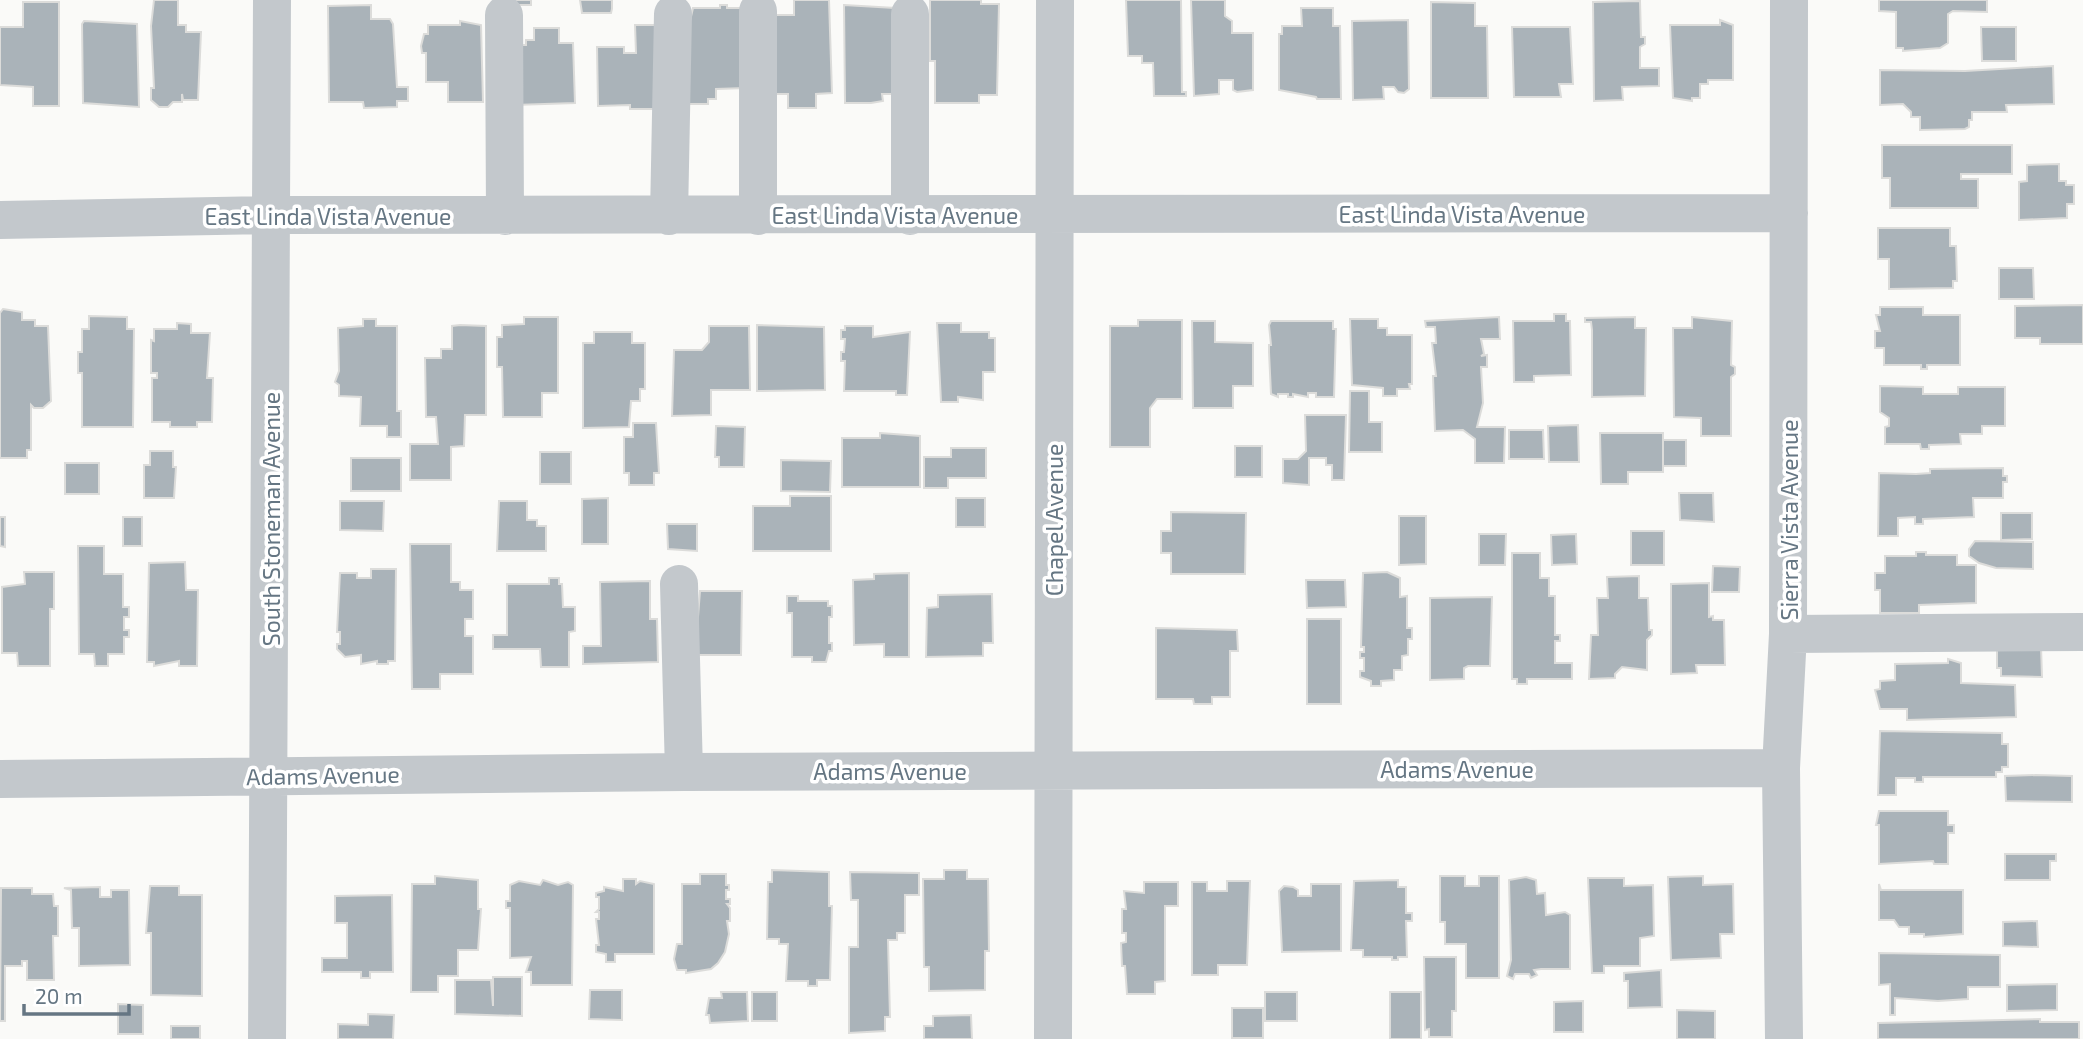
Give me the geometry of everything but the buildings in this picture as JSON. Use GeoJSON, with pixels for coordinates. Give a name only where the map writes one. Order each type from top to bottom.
{"type":"FeatureCollection","features":[{"type":"Feature","properties":{"kind":"street","name":"South Stoneman Avenue"},"geometry":{"type":"LineString","coordinates":[[267,1039],[272,0]]}},
{"type":"Feature","properties":{"kind":"street","name":"Chapel Avenue"},"geometry":{"type":"LineString","coordinates":[[1053,1039],[1055,0]]}},
{"type":"Feature","properties":{"kind":"street","name":"Sierra Vista Avenue"},"geometry":{"type":"LineString","coordinates":[[1784,1039],[1781,768],[1788,634],[1789,0]]}},
{"type":"Feature","properties":{"kind":"street"},"geometry":{"type":"LineString","coordinates":[[758,11],[758,216]]}},
{"type":"Feature","properties":{"kind":"street"},"geometry":{"type":"LineString","coordinates":[[669,216],[673,13]]}},
{"type":"Feature","properties":{"kind":"street"},"geometry":{"type":"LineString","coordinates":[[910,13],[910,216]]}},
{"type":"Feature","properties":{"kind":"street"},"geometry":{"type":"LineString","coordinates":[[504,15],[505,216]]}},
{"type":"Feature","properties":{"kind":"street","name":"East Linda Vista Avenue"},"geometry":{"type":"LineString","coordinates":[[0,220],[273,215],[1789,213]]}},
{"type":"Feature","properties":{"kind":"street"},"geometry":{"type":"LineString","coordinates":[[679,584],[684,772]]}},
{"type":"Feature","properties":{"kind":"street"},"geometry":{"type":"LineString","coordinates":[[1788,634],[2083,632]]}},
{"type":"Feature","properties":{"kind":"street","name":"Adams Avenue"},"geometry":{"type":"LineString","coordinates":[[0,779],[684,772],[1781,768]]}}]}
